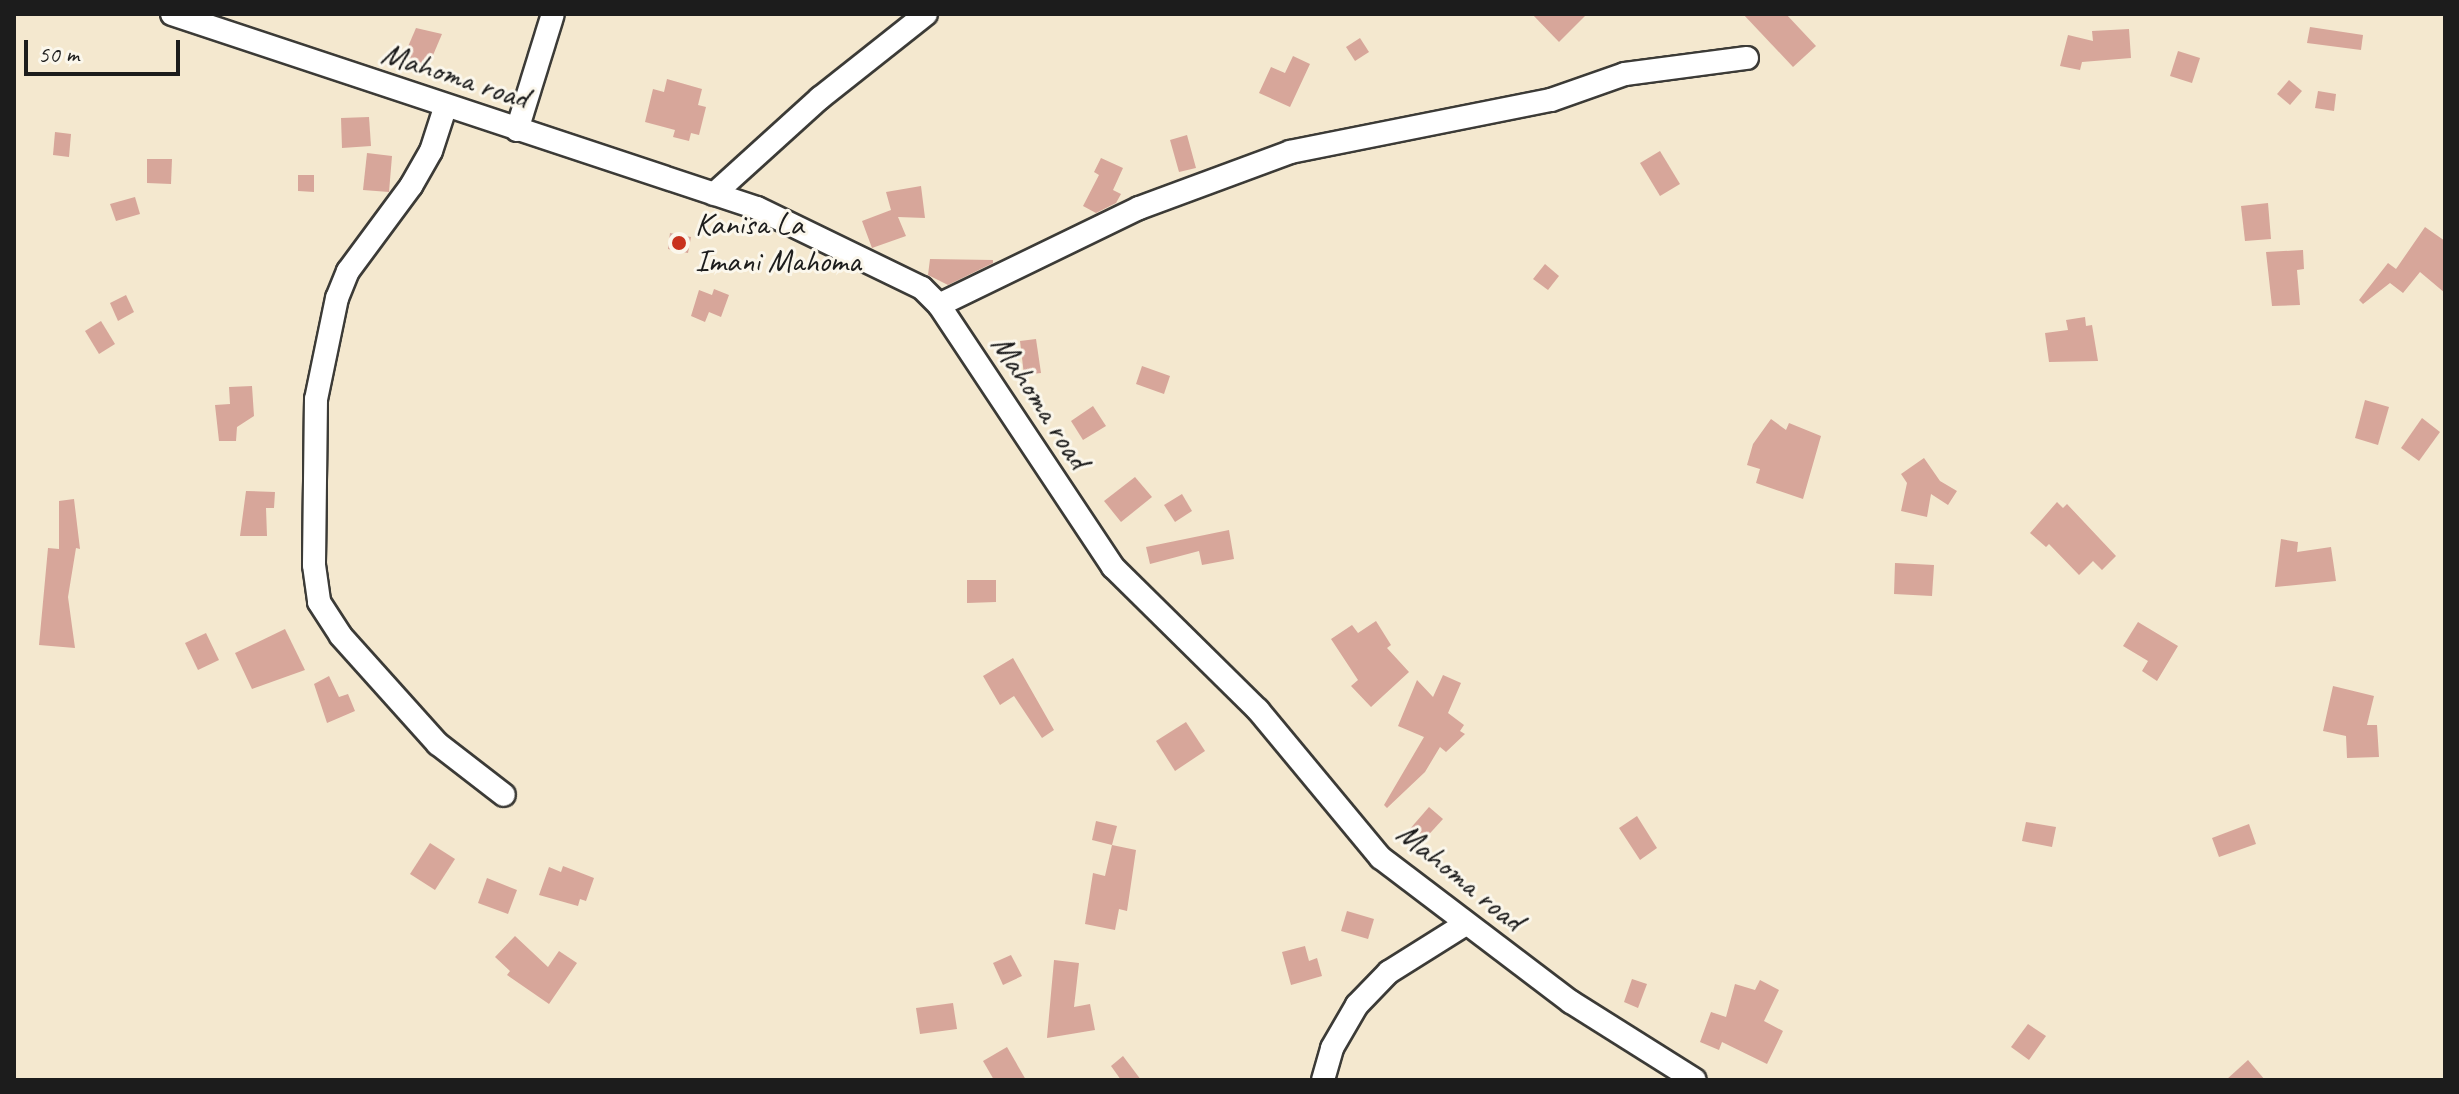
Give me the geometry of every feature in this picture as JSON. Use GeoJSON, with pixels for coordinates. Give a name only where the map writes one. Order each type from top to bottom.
{"type":"FeatureCollection","features":[{"type":"Feature","properties":{"kind":"street","name":"Mahoma road"},"geometry":{"type":"LineString","coordinates":[[172,14],[445,108],[714,194],[902,275],[939,305],[1113,567],[1258,710],[1381,858],[1464,925],[1571,1002],[1695,1080]]}},
{"type":"Feature","properties":{"kind":"street"},"geometry":{"type":"LineString","coordinates":[[517,130],[553,14]]}},
{"type":"Feature","properties":{"kind":"street"},"geometry":{"type":"LineString","coordinates":[[714,194],[820,98],[926,14]]}},
{"type":"Feature","properties":{"kind":"street"},"geometry":{"type":"LineString","coordinates":[[939,305],[1139,208],[1290,152],[1551,100],[1625,74],[1747,58]]}},
{"type":"Feature","properties":{"kind":"street"},"geometry":{"type":"LineString","coordinates":[[445,108],[431,151],[411,186],[348,271],[337,298],[316,399],[314,565],[319,602],[341,636],[438,744],[504,795]]}},
{"type":"Feature","properties":{"kind":"street"},"geometry":{"type":"LineString","coordinates":[[1323,1080],[1332,1048],[1357,1005],[1389,972],[1464,925]]}},
{"type":"Feature","properties":{"kind":"building"},"geometry":{"type":"Polygon","coordinates":[[[1532,14],[1587,14],[1559,42],[1532,14]]]}},
{"type":"Feature","properties":{"kind":"building"},"geometry":{"type":"Polygon","coordinates":[[[1743,14],[1786,14],[1816,46],[1793,67],[1743,14]]]}},
{"type":"Feature","properties":{"kind":"building"},"geometry":{"type":"Polygon","coordinates":[[[2310,27],[2363,35],[2361,50],[2307,43],[2310,27]]]}},
{"type":"Feature","properties":{"kind":"building"},"geometry":{"type":"Polygon","coordinates":[[[416,28],[442,34],[428,67],[404,56],[416,28]]]}},
{"type":"Feature","properties":{"kind":"building"},"geometry":{"type":"Polygon","coordinates":[[[2129,29],[2131,58],[2082,62],[2080,70],[2060,66],[2068,35],[2093,41],[2092,31],[2129,29]]]}},
{"type":"Feature","properties":{"kind":"building"},"geometry":{"type":"Polygon","coordinates":[[[1360,38],[1369,52],[1355,61],[1346,47],[1360,38]]]}},
{"type":"Feature","properties":{"kind":"building"},"geometry":{"type":"Polygon","coordinates":[[[2178,51],[2200,58],[2192,83],[2170,76],[2178,51]]]}},
{"type":"Feature","properties":{"kind":"building"},"geometry":{"type":"Polygon","coordinates":[[[1293,56],[1310,64],[1290,107],[1259,93],[1271,67],[1285,73],[1293,56]]]}},
{"type":"Feature","properties":{"kind":"building"},"geometry":{"type":"Polygon","coordinates":[[[667,79],[702,89],[698,105],[706,107],[699,135],[691,133],[689,141],[673,137],[675,130],[645,122],[653,89],[664,92],[667,79]]]}},
{"type":"Feature","properties":{"kind":"building"},"geometry":{"type":"Polygon","coordinates":[[[2289,80],[2302,91],[2290,105],[2277,94],[2289,80]]]}},
{"type":"Feature","properties":{"kind":"building"},"geometry":{"type":"Polygon","coordinates":[[[2318,91],[2336,94],[2334,111],[2315,108],[2318,91]]]}},
{"type":"Feature","properties":{"kind":"building"},"geometry":{"type":"Polygon","coordinates":[[[369,117],[371,146],[342,148],[341,118],[369,117]]]}},
{"type":"Feature","properties":{"kind":"building"},"geometry":{"type":"Polygon","coordinates":[[[55,132],[71,134],[69,157],[53,155],[55,132]]]}},
{"type":"Feature","properties":{"kind":"building"},"geometry":{"type":"Polygon","coordinates":[[[1187,135],[1196,168],[1179,172],[1170,140],[1187,135]]]}},
{"type":"Feature","properties":{"kind":"building"},"geometry":{"type":"Polygon","coordinates":[[[1660,151],[1680,184],[1660,196],[1640,163],[1660,151]]]}},
{"type":"Feature","properties":{"kind":"building"},"geometry":{"type":"Polygon","coordinates":[[[367,153],[392,156],[389,192],[363,190],[367,153]]]}},
{"type":"Feature","properties":{"kind":"building"},"geometry":{"type":"Polygon","coordinates":[[[1101,158],[1123,168],[1113,190],[1121,194],[1116,203],[1096,213],[1083,206],[1099,175],[1094,172],[1101,158]]]}},
{"type":"Feature","properties":{"kind":"building"},"geometry":{"type":"Polygon","coordinates":[[[147,159],[172,159],[171,184],[147,183],[147,159]]]}},
{"type":"Feature","properties":{"kind":"building"},"geometry":{"type":"Polygon","coordinates":[[[298,175],[314,175],[314,192],[298,191],[298,175]]]}},
{"type":"Feature","properties":{"kind":"building"},"geometry":{"type":"Polygon","coordinates":[[[921,186],[925,218],[898,217],[906,236],[872,248],[862,221],[891,210],[886,192],[921,186]]]}},
{"type":"Feature","properties":{"kind":"building"},"geometry":{"type":"Polygon","coordinates":[[[135,197],[140,214],[116,221],[110,204],[135,197]]]}},
{"type":"Feature","properties":{"kind":"building"},"geometry":{"type":"Polygon","coordinates":[[[2268,203],[2271,239],[2245,241],[2241,206],[2268,203]]]}},
{"type":"Feature","properties":{"kind":"building"},"geometry":{"type":"Polygon","coordinates":[[[2425,227],[2445,241],[2445,293],[2420,272],[2403,293],[2390,283],[2363,304],[2359,300],[2388,263],[2396,269],[2425,227]]]}},
{"type":"Feature","properties":{"kind":"building","name":"Kanisa La Imani Mahoma"},"geometry":{"type":"Polygon","coordinates":[[[670,233],[691,237],[688,253],[668,249],[670,233]]]}},
{"type":"Feature","properties":{"kind":"building"},"geometry":{"type":"Polygon","coordinates":[[[2303,250],[2304,269],[2297,270],[2300,305],[2272,306],[2266,252],[2303,250]]]}},
{"type":"Feature","properties":{"kind":"building"},"geometry":{"type":"Polygon","coordinates":[[[930,259],[993,260],[993,263],[948,285],[928,275],[930,259]]]}},
{"type":"Feature","properties":{"kind":"building"},"geometry":{"type":"Polygon","coordinates":[[[1545,264],[1559,276],[1548,290],[1533,279],[1545,264]]]}},
{"type":"Feature","properties":{"kind":"building"},"geometry":{"type":"Polygon","coordinates":[[[714,289],[729,295],[721,317],[709,312],[705,322],[691,316],[699,290],[712,295],[714,289]]]}},
{"type":"Feature","properties":{"kind":"building"},"geometry":{"type":"Polygon","coordinates":[[[126,295],[134,312],[118,321],[110,303],[126,295]]]}},
{"type":"Feature","properties":{"kind":"building"},"geometry":{"type":"Polygon","coordinates":[[[2085,317],[2086,326],[2092,325],[2098,361],[2049,362],[2045,333],[2068,330],[2066,320],[2085,317]]]}},
{"type":"Feature","properties":{"kind":"building"},"geometry":{"type":"Polygon","coordinates":[[[101,321],[115,344],[99,354],[85,331],[101,321]]]}},
{"type":"Feature","properties":{"kind":"building"},"geometry":{"type":"Polygon","coordinates":[[[1036,339],[1041,373],[1024,375],[1020,341],[1036,339]]]}},
{"type":"Feature","properties":{"kind":"building"},"geometry":{"type":"Polygon","coordinates":[[[1142,366],[1170,376],[1164,394],[1136,384],[1142,366]]]}},
{"type":"Feature","properties":{"kind":"building"},"geometry":{"type":"Polygon","coordinates":[[[252,386],[254,416],[237,427],[236,441],[219,441],[215,405],[230,404],[229,387],[252,386]]]}},
{"type":"Feature","properties":{"kind":"building"},"geometry":{"type":"Polygon","coordinates":[[[2365,400],[2389,407],[2378,445],[2355,438],[2365,400]]]}},
{"type":"Feature","properties":{"kind":"building"},"geometry":{"type":"Polygon","coordinates":[[[1093,406],[1106,426],[1083,440],[1071,421],[1093,406]]]}},
{"type":"Feature","properties":{"kind":"building"},"geometry":{"type":"Polygon","coordinates":[[[2422,418],[2440,432],[2419,461],[2401,448],[2422,418]]]}},
{"type":"Feature","properties":{"kind":"building"},"geometry":{"type":"Polygon","coordinates":[[[1771,419],[1786,430],[1789,423],[1821,436],[1803,499],[1756,483],[1760,469],[1747,465],[1753,444],[1771,419]]]}},
{"type":"Feature","properties":{"kind":"building"},"geometry":{"type":"Polygon","coordinates":[[[1924,458],[1940,481],[1957,491],[1948,505],[1931,494],[1927,517],[1901,511],[1907,483],[1901,474],[1924,458]]]}},
{"type":"Feature","properties":{"kind":"building"},"geometry":{"type":"Polygon","coordinates":[[[1135,477],[1152,497],[1121,522],[1104,501],[1135,477]]]}},
{"type":"Feature","properties":{"kind":"building"},"geometry":{"type":"Polygon","coordinates":[[[246,491],[275,492],[274,508],[266,508],[267,536],[240,536],[246,491]]]}},
{"type":"Feature","properties":{"kind":"building"},"geometry":{"type":"Polygon","coordinates":[[[1182,494],[1192,511],[1175,522],[1164,505],[1182,494]]]}},
{"type":"Feature","properties":{"kind":"building"},"geometry":{"type":"Polygon","coordinates":[[[74,499],[80,549],[76,548],[68,597],[75,648],[39,645],[48,548],[59,549],[59,501],[74,499]]]}},
{"type":"Feature","properties":{"kind":"building"},"geometry":{"type":"Polygon","coordinates":[[[2057,502],[2063,508],[2067,504],[2116,556],[2102,570],[2093,561],[2079,575],[2049,544],[2046,547],[2030,533],[2057,502]]]}},
{"type":"Feature","properties":{"kind":"building"},"geometry":{"type":"Polygon","coordinates":[[[1229,530],[1234,559],[1202,565],[1199,551],[1150,564],[1146,547],[1229,530]]]}},
{"type":"Feature","properties":{"kind":"building"},"geometry":{"type":"Polygon","coordinates":[[[2281,539],[2298,542],[2297,552],[2331,547],[2336,581],[2275,587],[2281,539]]]}},
{"type":"Feature","properties":{"kind":"building"},"geometry":{"type":"Polygon","coordinates":[[[1895,563],[1934,565],[1932,596],[1894,594],[1895,563]]]}},
{"type":"Feature","properties":{"kind":"building"},"geometry":{"type":"Polygon","coordinates":[[[967,580],[996,580],[996,602],[967,603],[967,580]]]}},
{"type":"Feature","properties":{"kind":"building"},"geometry":{"type":"Polygon","coordinates":[[[1376,621],[1391,645],[1387,648],[1409,672],[1371,707],[1351,686],[1358,680],[1331,639],[1352,625],[1358,633],[1376,621]]]}},
{"type":"Feature","properties":{"kind":"building"},"geometry":{"type":"Polygon","coordinates":[[[2138,622],[2178,646],[2157,681],[2142,671],[2148,661],[2123,646],[2138,622]]]}},
{"type":"Feature","properties":{"kind":"building"},"geometry":{"type":"Polygon","coordinates":[[[285,629],[305,670],[252,689],[235,653],[285,629]]]}},
{"type":"Feature","properties":{"kind":"building"},"geometry":{"type":"Polygon","coordinates":[[[206,633],[219,660],[198,670],[185,643],[206,633]]]}},
{"type":"Feature","properties":{"kind":"building"},"geometry":{"type":"Polygon","coordinates":[[[1013,658],[1054,730],[1042,738],[1014,696],[1000,705],[983,676],[1013,658]]]}},
{"type":"Feature","properties":{"kind":"building"},"geometry":{"type":"Polygon","coordinates":[[[1443,675],[1461,683],[1448,713],[1464,725],[1460,731],[1465,734],[1446,752],[1440,747],[1425,772],[1387,808],[1384,805],[1424,737],[1398,726],[1417,680],[1433,697],[1443,675]]]}},
{"type":"Feature","properties":{"kind":"building"},"geometry":{"type":"Polygon","coordinates":[[[329,676],[339,697],[348,694],[355,711],[327,723],[314,684],[329,676]]]}},
{"type":"Feature","properties":{"kind":"building"},"geometry":{"type":"Polygon","coordinates":[[[2333,686],[2374,696],[2367,725],[2377,725],[2379,757],[2347,758],[2346,736],[2323,731],[2333,686]]]}},
{"type":"Feature","properties":{"kind":"building"},"geometry":{"type":"Polygon","coordinates":[[[1186,722],[1205,751],[1175,771],[1156,741],[1186,722]]]}},
{"type":"Feature","properties":{"kind":"building"},"geometry":{"type":"Polygon","coordinates":[[[1429,807],[1443,819],[1422,842],[1409,830],[1429,807]]]}},
{"type":"Feature","properties":{"kind":"building"},"geometry":{"type":"Polygon","coordinates":[[[1637,816],[1657,848],[1640,860],[1619,828],[1637,816]]]}},
{"type":"Feature","properties":{"kind":"building"},"geometry":{"type":"Polygon","coordinates":[[[1096,821],[1117,826],[1112,845],[1092,840],[1096,821]]]}},
{"type":"Feature","properties":{"kind":"building"},"geometry":{"type":"Polygon","coordinates":[[[2026,822],[2056,827],[2052,847],[2022,841],[2026,822]]]}},
{"type":"Feature","properties":{"kind":"building"},"geometry":{"type":"Polygon","coordinates":[[[2249,824],[2256,844],[2219,857],[2212,838],[2249,824]]]}},
{"type":"Feature","properties":{"kind":"building"},"geometry":{"type":"Polygon","coordinates":[[[430,843],[455,859],[435,890],[410,874],[430,843]]]}},
{"type":"Feature","properties":{"kind":"building"},"geometry":{"type":"Polygon","coordinates":[[[1112,845],[1136,850],[1127,911],[1119,909],[1115,930],[1085,924],[1093,873],[1105,876],[1112,845]]]}},
{"type":"Feature","properties":{"kind":"building"},"geometry":{"type":"Polygon","coordinates":[[[563,866],[594,878],[586,901],[580,899],[578,906],[539,895],[549,867],[561,872],[563,866]]]}},
{"type":"Feature","properties":{"kind":"building"},"geometry":{"type":"Polygon","coordinates":[[[487,878],[517,890],[508,914],[478,903],[487,878]]]}},
{"type":"Feature","properties":{"kind":"building"},"geometry":{"type":"Polygon","coordinates":[[[1347,911],[1374,919],[1368,939],[1341,931],[1347,911]]]}},
{"type":"Feature","properties":{"kind":"building"},"geometry":{"type":"Polygon","coordinates":[[[515,936],[548,967],[559,951],[577,963],[549,1004],[507,975],[510,971],[495,957],[515,936]]]}},
{"type":"Feature","properties":{"kind":"building"},"geometry":{"type":"Polygon","coordinates":[[[1305,946],[1309,961],[1317,958],[1322,976],[1291,985],[1282,952],[1305,946]]]}},
{"type":"Feature","properties":{"kind":"building"},"geometry":{"type":"Polygon","coordinates":[[[1011,955],[1022,976],[1003,985],[993,963],[1011,955]]]}},
{"type":"Feature","properties":{"kind":"building"},"geometry":{"type":"Polygon","coordinates":[[[1054,960],[1079,963],[1074,1007],[1090,1004],[1095,1030],[1047,1038],[1054,960]]]}},
{"type":"Feature","properties":{"kind":"building"},"geometry":{"type":"Polygon","coordinates":[[[1632,979],[1647,984],[1638,1008],[1624,1002],[1632,979]]]}},
{"type":"Feature","properties":{"kind":"building"},"geometry":{"type":"Polygon","coordinates":[[[1760,980],[1779,990],[1764,1021],[1783,1031],[1767,1064],[1722,1042],[1719,1050],[1700,1042],[1711,1012],[1726,1017],[1735,984],[1755,990],[1760,980]]]}},
{"type":"Feature","properties":{"kind":"building"},"geometry":{"type":"Polygon","coordinates":[[[953,1003],[957,1029],[920,1034],[916,1008],[953,1003]]]}},
{"type":"Feature","properties":{"kind":"building"},"geometry":{"type":"Polygon","coordinates":[[[2028,1024],[2046,1036],[2029,1060],[2011,1047],[2028,1024]]]}},
{"type":"Feature","properties":{"kind":"building"},"geometry":{"type":"Polygon","coordinates":[[[1007,1047],[1026,1080],[994,1080],[983,1061],[1007,1047]]]}},
{"type":"Feature","properties":{"kind":"building"},"geometry":{"type":"Polygon","coordinates":[[[1123,1056],[1141,1080],[1121,1080],[1111,1066],[1123,1056]]]}},
{"type":"Feature","properties":{"kind":"building"},"geometry":{"type":"Polygon","coordinates":[[[2248,1060],[2265,1080],[2226,1080],[2248,1060]]]}},
{"type":"Feature","properties":{"kind":"place","name":"Kanisa La Imani Mahoma"},"geometry":{"type":"Point","coordinates":[679,243]}}]}
